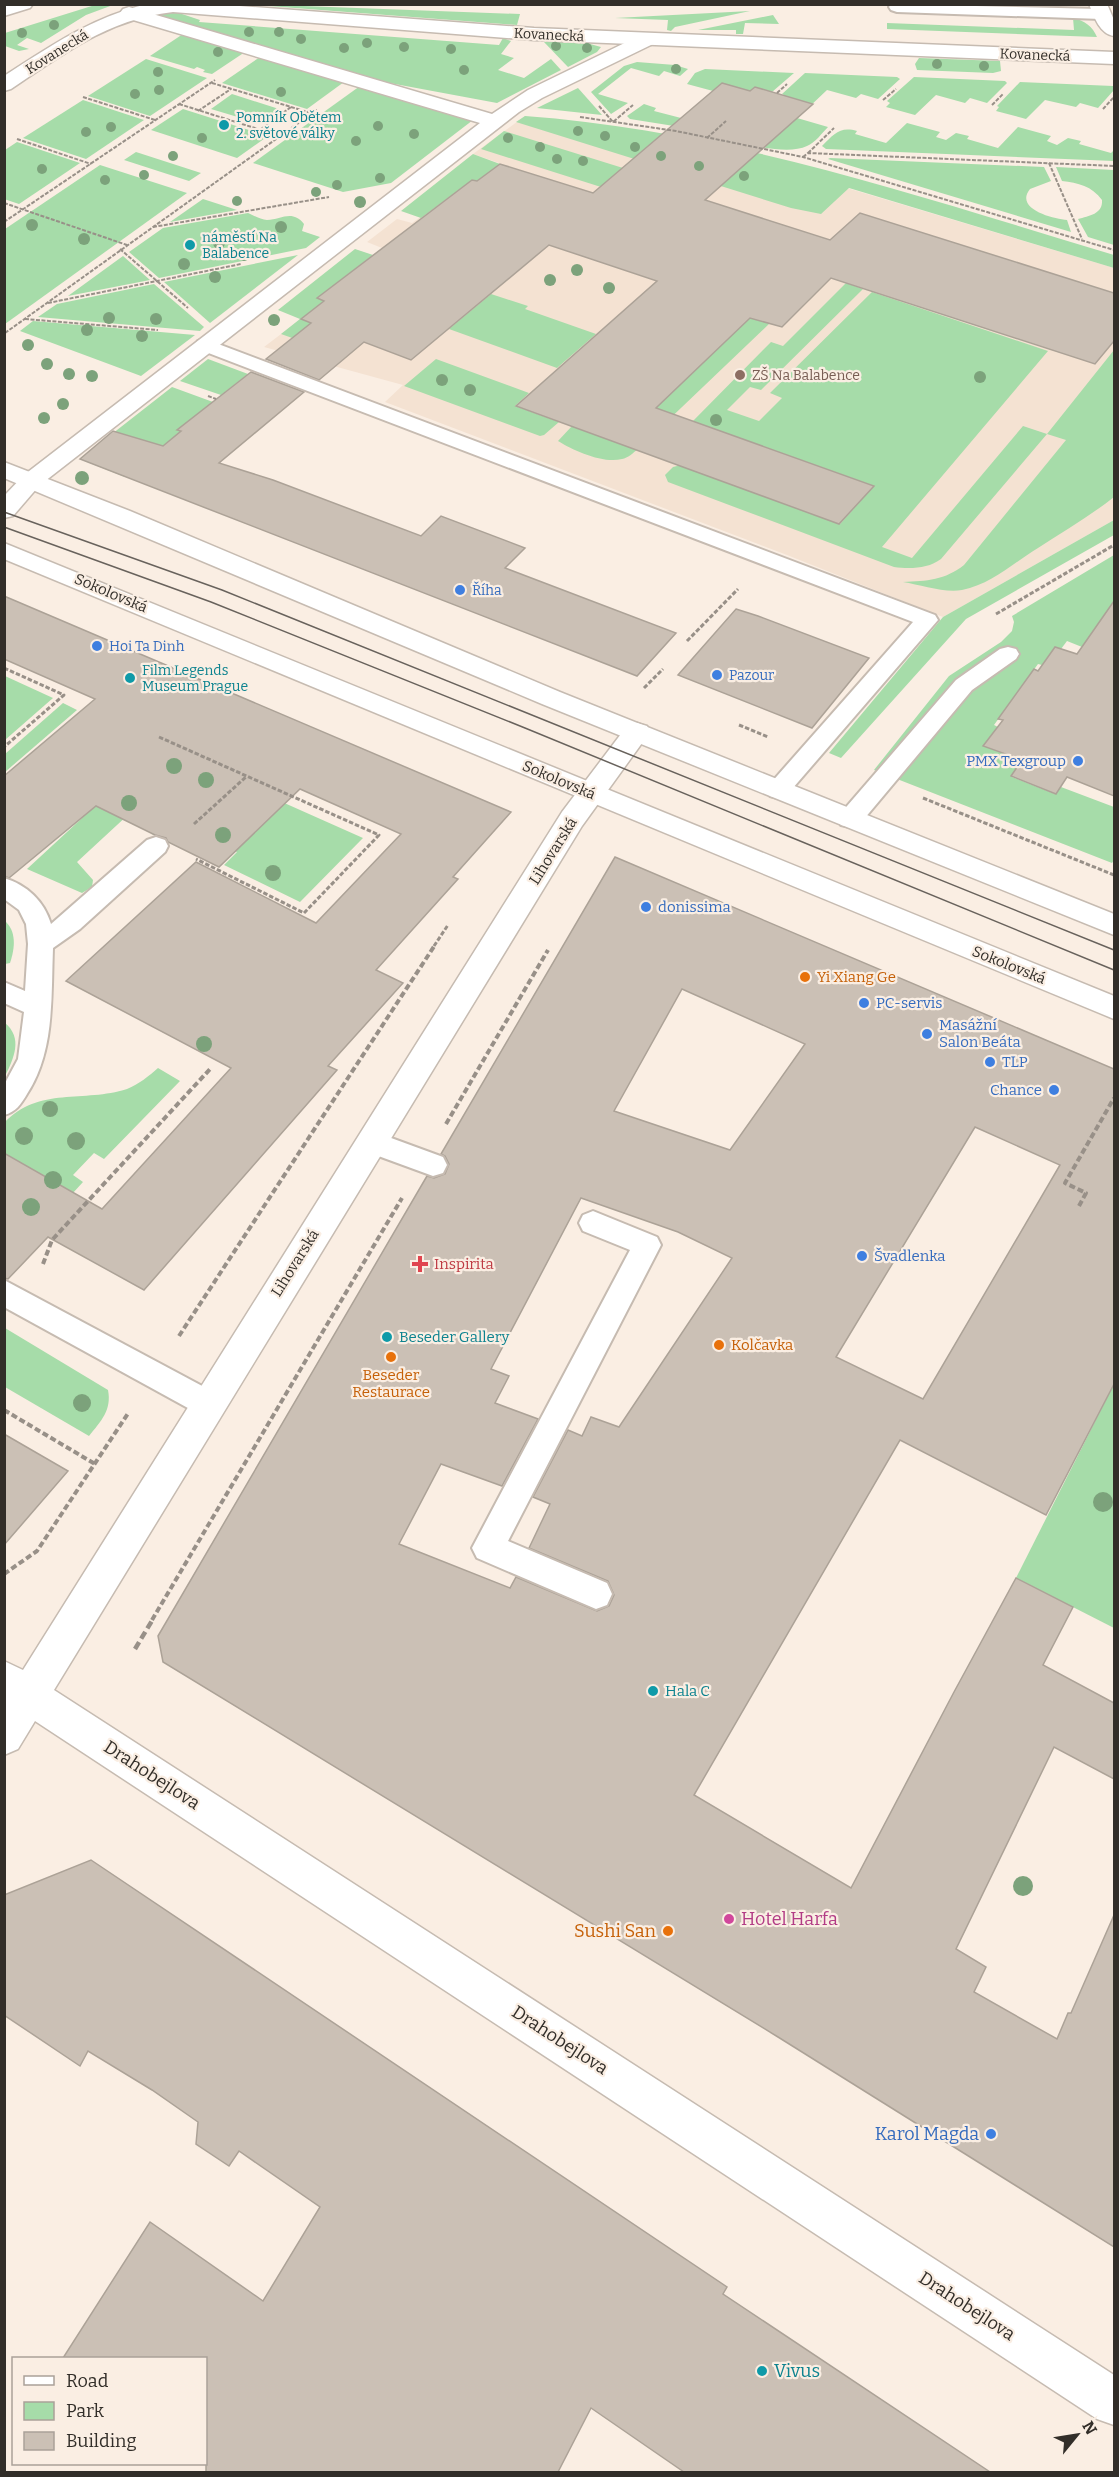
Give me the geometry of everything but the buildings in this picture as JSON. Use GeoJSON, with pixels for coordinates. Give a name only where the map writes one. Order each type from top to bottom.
{"type":"FeatureCollection","features":[{"type":"Feature","properties":{"kind":"street"},"geometry":{"type":"LineString","coordinates":[[4,11],[24,4]]}},
{"type":"Feature","properties":{"kind":"street","name":"Kovanecká"},"geometry":{"type":"LineString","coordinates":[[4,84],[93,29],[129,13],[148,9],[173,8],[646,40],[1114,58]]}},
{"type":"Feature","properties":{"kind":"street"},"geometry":{"type":"LineString","coordinates":[[1099,9],[1114,32]]}},
{"type":"Feature","properties":{"kind":"street"},"geometry":{"type":"LineString","coordinates":[[129,13],[493,121]]}},
{"type":"Feature","properties":{"kind":"street"},"geometry":{"type":"LineString","coordinates":[[4,511],[32,480],[493,121],[535,94],[646,40]]}},
{"type":"Feature","properties":{"kind":"street"},"geometry":{"type":"LineString","coordinates":[[4,469],[778,790],[1114,925]]}},
{"type":"Feature","properties":{"kind":"street","name":"Sokolovská"},"geometry":{"type":"LineString","coordinates":[[4,550],[590,794],[1114,1008]]}},
{"type":"Feature","properties":{"kind":"street","name":"Lihovarská"},"geometry":{"type":"LineString","coordinates":[[4,1736],[17,1687],[207,1404],[590,794],[637,732]]}},
{"type":"Feature","properties":{"kind":"street","name":"Drahobejlova"},"geometry":{"type":"LineString","coordinates":[[17,1687],[1114,2402]]}},
{"type":"Feature","properties":{"kind":"lane"},"geometry":{"type":"LineString","coordinates":[[897,7],[1099,9]]}},
{"type":"Feature","properties":{"kind":"lane"},"geometry":{"type":"LineString","coordinates":[[212,340],[927,620],[778,790]]}},
{"type":"Feature","properties":{"kind":"lane"},"geometry":{"type":"LineString","coordinates":[[850,819],[964,685],[1008,654]]}},
{"type":"Feature","properties":{"kind":"lane"},"geometry":{"type":"LineString","coordinates":[[41,945],[71,923],[163,846]]}},
{"type":"Feature","properties":{"kind":"lane"},"geometry":{"type":"LineString","coordinates":[[4,887],[28,903],[35,912],[40,924],[41,945],[32,1062],[20,1086],[4,1105]]}},
{"type":"Feature","properties":{"kind":"lane"},"geometry":{"type":"LineString","coordinates":[[4,992],[37,1007]]}},
{"type":"Feature","properties":{"kind":"lane"},"geometry":{"type":"LineString","coordinates":[[372,1142],[428,1163]]}},
{"type":"Feature","properties":{"kind":"lane"},"geometry":{"type":"LineString","coordinates":[[593,1223],[647,1245],[488,1548],[596,1594]]}},
{"type":"Feature","properties":{"kind":"lane"},"geometry":{"type":"LineString","coordinates":[[8,1294],[207,1404]]}},
{"type":"Feature","properties":{"kind":"path"},"geometry":{"type":"LineString","coordinates":[[4,222],[258,51]]}},
{"type":"Feature","properties":{"kind":"path"},"geometry":{"type":"LineString","coordinates":[[5,333],[356,81]]}},
{"type":"Feature","properties":{"kind":"path"},"geometry":{"type":"LineString","coordinates":[[211,82],[312,113]]}},
{"type":"Feature","properties":{"kind":"path"},"geometry":{"type":"LineString","coordinates":[[777,93],[783,87]]}},
{"type":"Feature","properties":{"kind":"path"},"geometry":{"type":"LineString","coordinates":[[198,111],[231,88]]}},
{"type":"Feature","properties":{"kind":"path"},"geometry":{"type":"LineString","coordinates":[[883,100],[889,95]]}},
{"type":"Feature","properties":{"kind":"path"},"geometry":{"type":"LineString","coordinates":[[1103,109],[1114,96]]}},
{"type":"Feature","properties":{"kind":"path"},"geometry":{"type":"LineString","coordinates":[[83,97],[155,120]]}},
{"type":"Feature","properties":{"kind":"path"},"geometry":{"type":"LineString","coordinates":[[992,105],[998,99]]}},
{"type":"Feature","properties":{"kind":"path"},"geometry":{"type":"LineString","coordinates":[[178,104],[280,136]]}},
{"type":"Feature","properties":{"kind":"path"},"geometry":{"type":"LineString","coordinates":[[613,122],[633,105]]}},
{"type":"Feature","properties":{"kind":"path"},"geometry":{"type":"LineString","coordinates":[[260,130],[292,107]]}},
{"type":"Feature","properties":{"kind":"path"},"geometry":{"type":"LineString","coordinates":[[512,108],[676,131],[802,158],[1114,250]]}},
{"type":"Feature","properties":{"kind":"path"},"geometry":{"type":"LineString","coordinates":[[707,138],[726,121]]}},
{"type":"Feature","properties":{"kind":"path"},"geometry":{"type":"LineString","coordinates":[[802,158],[834,128]]}},
{"type":"Feature","properties":{"kind":"path"},"geometry":{"type":"LineString","coordinates":[[17,139],[91,164]]}},
{"type":"Feature","properties":{"kind":"path"},"geometry":{"type":"LineString","coordinates":[[808,153],[1114,166]]}},
{"type":"Feature","properties":{"kind":"path"},"geometry":{"type":"LineString","coordinates":[[1049,163],[1082,240]]}},
{"type":"Feature","properties":{"kind":"path"},"geometry":{"type":"LineString","coordinates":[[151,228],[335,196]]}},
{"type":"Feature","properties":{"kind":"path"},"geometry":{"type":"LineString","coordinates":[[4,203],[127,245]]}},
{"type":"Feature","properties":{"kind":"path"},"geometry":{"type":"LineString","coordinates":[[120,249],[157,281],[212,340]]}},
{"type":"Feature","properties":{"kind":"path"},"geometry":{"type":"LineString","coordinates":[[44,304],[245,263]]}},
{"type":"Feature","properties":{"kind":"path"},"geometry":{"type":"LineString","coordinates":[[24,319],[212,340]]}},
{"type":"Feature","properties":{"kind":"path"},"geometry":{"type":"LineString","coordinates":[[687,641],[768,559]]}},
{"type":"Feature","properties":{"kind":"path"},"geometry":{"type":"LineString","coordinates":[[4,668],[64,694],[4,747]]}},
{"type":"Feature","properties":{"kind":"path"},"geometry":{"type":"LineString","coordinates":[[644,688],[663,669]]}},
{"type":"Feature","properties":{"kind":"path"},"geometry":{"type":"LineString","coordinates":[[159,737],[247,776],[379,835],[304,913],[163,846],[247,776]]}},
{"type":"Feature","properties":{"kind":"path"},"geometry":{"type":"LineString","coordinates":[[4,1574],[37,1551],[452,920]]}},
{"type":"Feature","properties":{"kind":"path"},"geometry":{"type":"LineString","coordinates":[[135,1649],[428,1163],[549,949]]}},
{"type":"Feature","properties":{"kind":"path"},"geometry":{"type":"LineString","coordinates":[[8,1294],[44,1262],[52,1240],[211,1068]]}},
{"type":"Feature","properties":{"kind":"path"},"geometry":{"type":"LineString","coordinates":[[1079,1206],[1086,1193],[1065,1183],[1114,1098]]}},
{"type":"Feature","properties":{"kind":"path"},"geometry":{"type":"LineString","coordinates":[[4,1410],[95,1464]]}},
{"type":"Feature","properties":{"kind":"shaded area","name":"ZŠ Na Balabence"},"geometry":{"type":"Polygon","coordinates":[[[525,116],[837,185],[1114,268],[1114,520],[943,617],[385,402],[403,385],[264,347],[323,302],[317,298],[382,248],[367,242],[397,219],[412,223],[472,180],[477,181],[499,163],[473,154],[525,116]]]}},
{"type":"Feature","properties":{"kind":"green space"},"geometry":{"type":"Polygon","coordinates":[[[95,5],[113,5],[86,15],[41,43],[27,38],[17,45],[29,49],[19,51],[5,46],[5,33],[95,5]]]}},
{"type":"Feature","properties":{"kind":"green space"},"geometry":{"type":"Polygon","coordinates":[[[256,5],[277,5],[520,14],[517,25],[256,5]]]}},
{"type":"Feature","properties":{"kind":"green space"},"geometry":{"type":"Polygon","coordinates":[[[750,11],[675,27],[671,31],[667,30],[668,20],[615,18],[750,11]]]}},
{"type":"Feature","properties":{"kind":"green space"},"geometry":{"type":"Polygon","coordinates":[[[179,13],[200,20],[199,22],[499,45],[503,38],[511,41],[501,54],[514,58],[498,70],[524,78],[551,59],[561,70],[497,103],[368,79],[146,14],[179,13]]]}},
{"type":"Feature","properties":{"kind":"green space"},"geometry":{"type":"Polygon","coordinates":[[[773,15],[779,24],[745,23],[743,34],[736,34],[736,30],[698,30],[773,15]]]}},
{"type":"Feature","properties":{"kind":"green space"},"geometry":{"type":"Polygon","coordinates":[[[1073,18],[1088,24],[1097,37],[887,29],[887,23],[1074,30],[1073,18]]]}},
{"type":"Feature","properties":{"kind":"green space"},"geometry":{"type":"Polygon","coordinates":[[[183,34],[245,52],[212,74],[203,72],[205,70],[197,67],[194,69],[150,56],[183,34]]]}},
{"type":"Feature","properties":{"kind":"green space"},"geometry":{"type":"Polygon","coordinates":[[[543,41],[590,44],[601,47],[597,52],[568,67],[543,41]]]}},
{"type":"Feature","properties":{"kind":"green space"},"geometry":{"type":"Polygon","coordinates":[[[260,57],[344,82],[307,109],[222,83],[260,57]]]}},
{"type":"Feature","properties":{"kind":"green space"},"geometry":{"type":"Polygon","coordinates":[[[919,58],[1000,61],[1001,71],[993,73],[917,70],[915,64],[919,58]]]}},
{"type":"Feature","properties":{"kind":"green space"},"geometry":{"type":"Polygon","coordinates":[[[146,59],[207,78],[150,116],[88,96],[146,59]]]}},
{"type":"Feature","properties":{"kind":"green space"},"geometry":{"type":"Polygon","coordinates":[[[637,62],[675,65],[688,69],[680,76],[664,71],[659,76],[631,68],[598,94],[628,103],[611,114],[591,92],[624,66],[637,62]]]}},
{"type":"Feature","properties":{"kind":"green space"},"geometry":{"type":"Polygon","coordinates":[[[705,69],[794,73],[772,92],[755,87],[750,91],[713,91],[687,84],[695,73],[705,69]]]}},
{"type":"Feature","properties":{"kind":"green space"},"geometry":{"type":"Polygon","coordinates":[[[805,73],[897,77],[900,79],[878,99],[861,94],[856,98],[827,90],[808,108],[779,99],[805,73]]]}},
{"type":"Feature","properties":{"kind":"green space"},"geometry":{"type":"Polygon","coordinates":[[[914,77],[1005,81],[1007,83],[987,103],[970,98],[965,103],[936,95],[915,115],[886,107],[890,103],[887,101],[914,77]]]}},
{"type":"Feature","properties":{"kind":"green space"},"geometry":{"type":"Polygon","coordinates":[[[1020,82],[1113,86],[1114,90],[1098,108],[1080,103],[1076,107],[1045,100],[1026,119],[996,111],[999,107],[997,106],[1020,82]]]}},
{"type":"Feature","properties":{"kind":"green space"},"geometry":{"type":"Polygon","coordinates":[[[360,86],[473,120],[391,183],[343,192],[253,163],[360,86]]]}},
{"type":"Feature","properties":{"kind":"green space"},"geometry":{"type":"Polygon","coordinates":[[[578,88],[602,115],[537,108],[578,88]]]}},
{"type":"Feature","properties":{"kind":"green space"},"geometry":{"type":"Polygon","coordinates":[[[232,94],[279,109],[258,123],[211,109],[232,94]]]}},
{"type":"Feature","properties":{"kind":"green space"},"geometry":{"type":"Polygon","coordinates":[[[83,100],[144,120],[86,159],[23,138],[83,100]]]}},
{"type":"Feature","properties":{"kind":"green space"},"geometry":{"type":"Polygon","coordinates":[[[644,104],[656,108],[654,111],[681,118],[674,126],[630,119],[627,116],[644,104]]]}},
{"type":"Feature","properties":{"kind":"green space"},"geometry":{"type":"Polygon","coordinates":[[[183,109],[268,136],[237,158],[151,130],[183,109]]]}},
{"type":"Feature","properties":{"kind":"green space"},"geometry":{"type":"Polygon","coordinates":[[[525,116],[601,124],[676,136],[823,169],[1114,255],[1114,268],[849,188],[821,214],[791,208],[516,122],[525,116]]]}},
{"type":"Feature","properties":{"kind":"green space"},"geometry":{"type":"Polygon","coordinates":[[[797,118],[828,127],[813,143],[798,149],[765,148],[722,138],[797,118]]]}},
{"type":"Feature","properties":{"kind":"green space"},"geometry":{"type":"Polygon","coordinates":[[[907,123],[940,132],[936,137],[946,140],[956,133],[969,136],[967,139],[998,148],[1018,127],[1051,136],[1047,141],[1057,145],[1068,138],[1081,141],[1079,144],[1111,153],[1114,150],[1114,161],[826,149],[822,146],[842,130],[857,131],[855,134],[886,143],[907,123]]]}},
{"type":"Feature","properties":{"kind":"green space"},"geometry":{"type":"Polygon","coordinates":[[[504,131],[623,168],[601,187],[481,149],[504,131]]]}},
{"type":"Feature","properties":{"kind":"green space"},"geometry":{"type":"Polygon","coordinates":[[[17,142],[80,163],[19,204],[4,199],[5,150],[17,142]]]}},
{"type":"Feature","properties":{"kind":"green space"},"geometry":{"type":"Polygon","coordinates":[[[136,152],[201,173],[189,181],[124,160],[136,152]]]}},
{"type":"Feature","properties":{"kind":"green space"},"geometry":{"type":"Polygon","coordinates":[[[473,154],[500,164],[477,181],[472,180],[421,218],[401,211],[473,154]]]}},
{"type":"Feature","properties":{"kind":"green space"},"geometry":{"type":"Polygon","coordinates":[[[828,159],[1044,167],[1051,181],[1030,189],[1026,196],[1027,202],[1037,212],[1067,220],[1071,232],[828,159]]]}},
{"type":"Feature","properties":{"kind":"green space"},"geometry":{"type":"Polygon","coordinates":[[[100,165],[187,193],[5,324],[5,229],[100,165]]]}},
{"type":"Feature","properties":{"kind":"green space"},"geometry":{"type":"Polygon","coordinates":[[[1056,167],[1114,170],[1114,245],[1088,237],[1078,219],[1098,211],[1102,200],[1094,191],[1084,186],[1062,181],[1056,167]]]}},
{"type":"Feature","properties":{"kind":"green space"},"geometry":{"type":"Polygon","coordinates":[[[203,199],[237,210],[170,222],[203,199]]]}},
{"type":"Feature","properties":{"kind":"green space"},"geometry":{"type":"Polygon","coordinates":[[[248,213],[267,220],[286,216],[295,217],[304,224],[302,231],[320,237],[306,248],[159,278],[129,252],[163,228],[248,213]]]}},
{"type":"Feature","properties":{"kind":"green space"},"geometry":{"type":"Polygon","coordinates":[[[355,249],[373,255],[317,298],[324,301],[301,319],[358,340],[340,355],[281,334],[300,319],[278,310],[355,249]]]}},
{"type":"Feature","properties":{"kind":"green space"},"geometry":{"type":"Polygon","coordinates":[[[298,255],[210,323],[164,282],[298,255]]]}},
{"type":"Feature","properties":{"kind":"green space"},"geometry":{"type":"Polygon","coordinates":[[[123,256],[150,280],[68,296],[123,256]]]}},
{"type":"Feature","properties":{"kind":"green space"},"geometry":{"type":"Polygon","coordinates":[[[846,283],[863,289],[761,390],[750,387],[727,410],[759,421],[782,398],[770,393],[872,292],[1048,351],[882,547],[912,558],[1023,426],[1047,434],[941,559],[924,566],[894,567],[668,482],[665,475],[673,467],[681,465],[840,524],[874,486],[737,437],[730,444],[693,421],[771,342],[783,346],[846,283]]]}},
{"type":"Feature","properties":{"kind":"green space"},"geometry":{"type":"Polygon","coordinates":[[[154,284],[204,327],[200,331],[38,317],[57,304],[154,284]]]}},
{"type":"Feature","properties":{"kind":"green space"},"geometry":{"type":"Polygon","coordinates":[[[491,294],[528,306],[525,309],[596,334],[557,368],[449,329],[491,294]]]}},
{"type":"Feature","properties":{"kind":"green space"},"geometry":{"type":"Polygon","coordinates":[[[722,306],[770,323],[634,452],[624,458],[607,460],[572,449],[558,441],[572,426],[722,306]]]}},
{"type":"Feature","properties":{"kind":"green space"},"geometry":{"type":"Polygon","coordinates":[[[33,321],[195,335],[141,376],[20,331],[33,321]]]}},
{"type":"Feature","properties":{"kind":"green space"},"geometry":{"type":"Polygon","coordinates":[[[1114,350],[1114,497],[983,583],[955,591],[903,582],[935,579],[950,574],[964,565],[1066,440],[1047,434],[1114,350]]]}},
{"type":"Feature","properties":{"kind":"green space"},"geometry":{"type":"Polygon","coordinates":[[[208,359],[248,374],[221,395],[180,381],[208,359]]]}},
{"type":"Feature","properties":{"kind":"green space"},"geometry":{"type":"Polygon","coordinates":[[[436,359],[529,393],[515,406],[559,422],[540,436],[404,386],[436,359]]]}},
{"type":"Feature","properties":{"kind":"green space"},"geometry":{"type":"Polygon","coordinates":[[[172,387],[213,402],[125,477],[80,459],[172,387]]]}},
{"type":"Feature","properties":{"kind":"green space"},"geometry":{"type":"Polygon","coordinates":[[[1114,520],[1114,535],[966,619],[841,758],[829,753],[943,617],[1114,520]]]}},
{"type":"Feature","properties":{"kind":"green space"},"geometry":{"type":"Polygon","coordinates":[[[1114,555],[1113,638],[1093,631],[1082,647],[1067,641],[1061,649],[1055,647],[1042,665],[1038,664],[994,725],[998,727],[984,746],[1022,760],[1012,777],[1055,794],[1061,787],[1114,807],[1114,860],[1112,863],[874,770],[949,676],[1001,642],[1012,631],[1014,622],[1012,616],[1114,555]]]}},
{"type":"Feature","properties":{"kind":"green space"},"geometry":{"type":"Polygon","coordinates":[[[5,676],[53,698],[5,740],[5,676]]]}},
{"type":"Feature","properties":{"kind":"green space"},"geometry":{"type":"Polygon","coordinates":[[[63,703],[77,710],[5,772],[5,754],[63,703]]]}},
{"type":"Feature","properties":{"kind":"green space"},"geometry":{"type":"Polygon","coordinates":[[[159,747],[175,835],[153,835],[140,817],[130,813],[77,862],[93,880],[92,887],[82,893],[27,869],[159,747]]]}},
{"type":"Feature","properties":{"kind":"green space"},"geometry":{"type":"Polygon","coordinates":[[[246,786],[363,838],[300,902],[224,865],[237,852],[195,832],[246,786]]]}},
{"type":"Feature","properties":{"kind":"green space"},"geometry":{"type":"Polygon","coordinates":[[[4,920],[11,929],[14,940],[10,963],[5,964],[4,920]]]}},
{"type":"Feature","properties":{"kind":"green space"},"geometry":{"type":"Polygon","coordinates":[[[5,1023],[14,1035],[15,1048],[5,1076],[5,1023]]]}},
{"type":"Feature","properties":{"kind":"green space"},"geometry":{"type":"Polygon","coordinates":[[[158,1068],[180,1081],[104,1159],[94,1153],[73,1175],[83,1182],[28,1242],[5,1153],[4,1123],[18,1111],[32,1104],[63,1097],[111,1093],[127,1089],[144,1080],[158,1068]]]}},
{"type":"Feature","properties":{"kind":"green space"},"geometry":{"type":"Polygon","coordinates":[[[5,1328],[108,1390],[107,1409],[89,1436],[5,1387],[5,1328]]]}},
{"type":"Feature","properties":{"kind":"green space"},"geometry":{"type":"Polygon","coordinates":[[[1114,1384],[1114,1628],[1016,1578],[1114,1384]]]}},
{"type":"Feature","properties":{"kind":"tram line"},"geometry":{"type":"LineString","coordinates":[[4,512],[222,590],[1114,950]]}},
{"type":"Feature","properties":{"kind":"tram line"},"geometry":{"type":"LineString","coordinates":[[4,527],[211,602],[525,728],[1114,970]]}},
{"type":"Feature","properties":{"kind":"place","name":"Pomník Obětem 2. světové války"},"geometry":{"type":"Point","coordinates":[224,125]}},
{"type":"Feature","properties":{"kind":"place","name":"náměstí Na Balabence"},"geometry":{"type":"Point","coordinates":[190,245]}},
{"type":"Feature","properties":{"kind":"place","name":"ZŠ Na Balabence"},"geometry":{"type":"Point","coordinates":[740,375]}},
{"type":"Feature","properties":{"kind":"place","name":"Říha"},"geometry":{"type":"Point","coordinates":[460,590]}},
{"type":"Feature","properties":{"kind":"place","name":"Hoi Ta Dinh"},"geometry":{"type":"Point","coordinates":[97,646]}},
{"type":"Feature","properties":{"kind":"place","name":"Pazour"},"geometry":{"type":"Point","coordinates":[717,675]}},
{"type":"Feature","properties":{"kind":"place","name":"Film Legends Museum Prague"},"geometry":{"type":"Point","coordinates":[130,678]}},
{"type":"Feature","properties":{"kind":"place","name":"PMX Texgroup"},"geometry":{"type":"Point","coordinates":[1078,761]}},
{"type":"Feature","properties":{"kind":"place","name":"donissima"},"geometry":{"type":"Point","coordinates":[646,907]}},
{"type":"Feature","properties":{"kind":"place","name":"Yi Xiang Ge"},"geometry":{"type":"Point","coordinates":[805,977]}},
{"type":"Feature","properties":{"kind":"place","name":"PC-servis"},"geometry":{"type":"Point","coordinates":[864,1003]}},
{"type":"Feature","properties":{"kind":"place","name":"Masážní Salon Beáta"},"geometry":{"type":"Point","coordinates":[927,1034]}},
{"type":"Feature","properties":{"kind":"place","name":"TLP"},"geometry":{"type":"Point","coordinates":[990,1062]}},
{"type":"Feature","properties":{"kind":"place","name":"Chance"},"geometry":{"type":"Point","coordinates":[1054,1090]}},
{"type":"Feature","properties":{"kind":"place","name":"Švadlenka"},"geometry":{"type":"Point","coordinates":[862,1256]}},
{"type":"Feature","properties":{"kind":"place","name":"Inspirita"},"geometry":{"type":"Point","coordinates":[420,1264]}},
{"type":"Feature","properties":{"kind":"place","name":"Beseder Gallery"},"geometry":{"type":"Point","coordinates":[387,1337]}},
{"type":"Feature","properties":{"kind":"place","name":"Kolčavka"},"geometry":{"type":"Point","coordinates":[719,1345]}},
{"type":"Feature","properties":{"kind":"place","name":"Beseder Restaurace"},"geometry":{"type":"Point","coordinates":[391,1357]}},
{"type":"Feature","properties":{"kind":"place","name":"Hala C"},"geometry":{"type":"Point","coordinates":[653,1691]}},
{"type":"Feature","properties":{"kind":"place","name":"Hotel Harfa"},"geometry":{"type":"Point","coordinates":[729,1919]}},
{"type":"Feature","properties":{"kind":"place","name":"Sushi San"},"geometry":{"type":"Point","coordinates":[668,1931]}},
{"type":"Feature","properties":{"kind":"place","name":"Karol Magda"},"geometry":{"type":"Point","coordinates":[991,2134]}},
{"type":"Feature","properties":{"kind":"place","name":"Vivus"},"geometry":{"type":"Point","coordinates":[762,2371]}}]}
